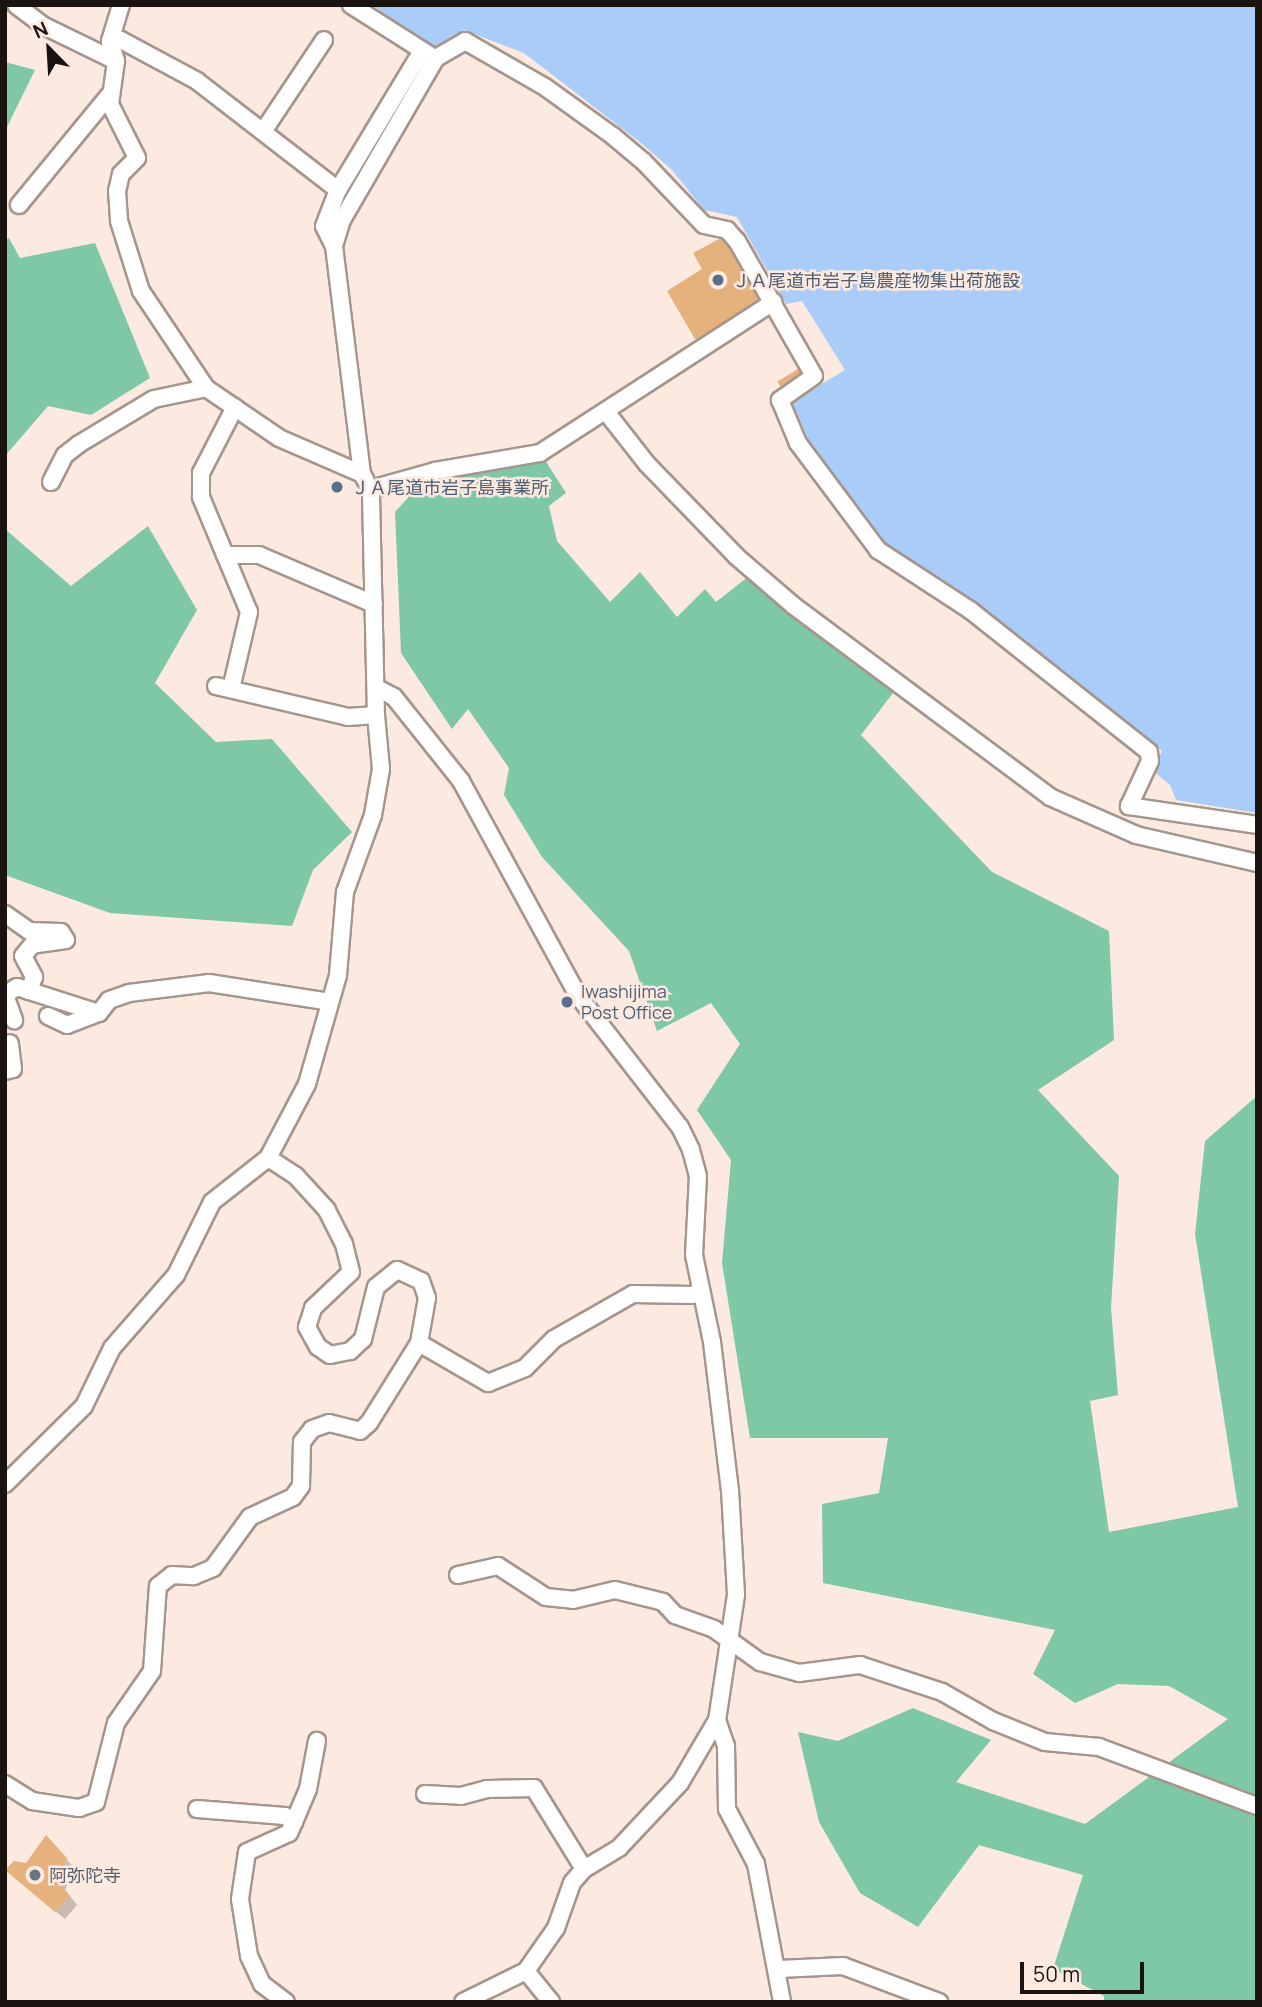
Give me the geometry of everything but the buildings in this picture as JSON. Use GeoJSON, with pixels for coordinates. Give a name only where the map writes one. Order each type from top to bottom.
{"type":"FeatureCollection","features":[{"type":"Feature","properties":{"kind":"street"},"geometry":{"type":"LineString","coordinates":[[16,5],[44,26],[116,61]]}},
{"type":"Feature","properties":{"kind":"street"},"geometry":{"type":"LineString","coordinates":[[121,5],[110,41],[116,61],[110,104],[137,158],[117,182],[119,221],[135,274],[153,311],[206,388],[279,438],[362,474]]}},
{"type":"Feature","properties":{"kind":"street"},"geometry":{"type":"LineString","coordinates":[[351,5],[429,55]]}},
{"type":"Feature","properties":{"kind":"street"},"geometry":{"type":"LineString","coordinates":[[110,41],[121,40],[197,81],[264,130],[338,190]]}},
{"type":"Feature","properties":{"kind":"street"},"geometry":{"type":"LineString","coordinates":[[264,130],[324,40]]}},
{"type":"Feature","properties":{"kind":"street"},"geometry":{"type":"LineString","coordinates":[[6,1487],[84,1406],[112,1348],[176,1275],[212,1202],[268,1158],[307,1083],[338,975],[345,892],[373,815],[382,769],[376,715],[371,489],[362,474],[334,247],[324,226],[338,190],[429,55],[465,41],[545,87],[643,161],[704,225],[727,230],[773,302],[814,376],[780,400],[798,443],[878,550],[970,610],[1149,752],[1150,761],[1129,806],[1257,824]]}},
{"type":"Feature","properties":{"kind":"street"},"geometry":{"type":"LineString","coordinates":[[334,247],[342,220],[429,55]]}},
{"type":"Feature","properties":{"kind":"street"},"geometry":{"type":"LineString","coordinates":[[19,205],[111,93]]}},
{"type":"Feature","properties":{"kind":"street"},"geometry":{"type":"LineString","coordinates":[[371,489],[435,471],[520,460],[557,444],[773,302]]}},
{"type":"Feature","properties":{"kind":"street"},"geometry":{"type":"LineString","coordinates":[[51,482],[65,455],[79,444],[155,399],[206,388]]}},
{"type":"Feature","properties":{"kind":"street"},"geometry":{"type":"LineString","coordinates":[[235,407],[201,473],[201,497],[249,612],[223,688],[348,716],[376,715]]}},
{"type":"Feature","properties":{"kind":"street"},"geometry":{"type":"LineString","coordinates":[[607,413],[647,464],[737,557],[794,606],[1050,797],[1136,835],[1257,863]]}},
{"type":"Feature","properties":{"kind":"street"},"geometry":{"type":"LineString","coordinates":[[225,555],[259,555],[374,604]]}},
{"type":"Feature","properties":{"kind":"street"},"geometry":{"type":"LineString","coordinates":[[377,688],[394,697],[461,781],[579,997],[680,1127],[698,1176],[694,1255],[730,1490],[736,1595],[717,1720],[680,1783],[619,1848],[584,1869],[572,1883],[556,1928],[526,1971],[463,2002]]}},
{"type":"Feature","properties":{"kind":"street"},"geometry":{"type":"LineString","coordinates":[[5,914],[29,931],[61,932],[66,940],[33,945],[23,956],[34,977],[29,991]]}},
{"type":"Feature","properties":{"kind":"street"},"geometry":{"type":"LineString","coordinates":[[48,1016],[67,1025],[99,1013],[109,1000],[181,983],[209,983],[330,1002]]}},
{"type":"Feature","properties":{"kind":"street"},"geometry":{"type":"LineString","coordinates":[[14,1020],[5,995],[17,986],[99,1013]]}},
{"type":"Feature","properties":{"kind":"street"},"geometry":{"type":"LineString","coordinates":[[5,1071],[13,1069],[10,1043]]}},
{"type":"Feature","properties":{"kind":"street"},"geometry":{"type":"LineString","coordinates":[[5,1784],[32,1801],[79,1808],[96,1802],[116,1723],[152,1671],[159,1586],[172,1576],[194,1576],[213,1568],[250,1517],[293,1497],[301,1486],[302,1442],[307,1435],[329,1423],[360,1431],[419,1343],[427,1298],[421,1281],[397,1269],[376,1287],[363,1339],[349,1351],[330,1355],[318,1347],[307,1327],[313,1308],[351,1272],[344,1244],[327,1210],[296,1176],[268,1158]]}},
{"type":"Feature","properties":{"kind":"street"},"geometry":{"type":"LineString","coordinates":[[419,1343],[488,1383],[525,1368],[554,1339],[633,1294],[692,1295],[701,1291]]}},
{"type":"Feature","properties":{"kind":"street"},"geometry":{"type":"LineString","coordinates":[[458,1575],[498,1566],[546,1597],[573,1600],[615,1590],[663,1602],[675,1615],[714,1629],[730,1643],[760,1661],[799,1673],[860,1665],[942,1692],[993,1721],[1045,1742],[1099,1747],[1257,1806]]}},
{"type":"Feature","properties":{"kind":"street"},"geometry":{"type":"LineString","coordinates":[[717,1720],[726,1746],[727,1809],[756,1864],[766,1904],[770,1952],[779,1969],[782,2002]]}},
{"type":"Feature","properties":{"kind":"street"},"geometry":{"type":"LineString","coordinates":[[286,2002],[262,1984],[253,1966],[240,1899],[247,1852],[289,1833],[308,1789],[317,1741]]}},
{"type":"Feature","properties":{"kind":"street"},"geometry":{"type":"LineString","coordinates":[[425,1794],[461,1796],[488,1789],[534,1788],[584,1869]]}},
{"type":"Feature","properties":{"kind":"street"},"geometry":{"type":"LineString","coordinates":[[197,1809],[285,1816],[294,1822]]}},
{"type":"Feature","properties":{"kind":"street"},"geometry":{"type":"LineString","coordinates":[[779,1969],[843,1966],[939,2002]]}},
{"type":"Feature","properties":{"kind":"street"},"geometry":{"type":"LineString","coordinates":[[526,1971],[551,2002]]}},
{"type":"Feature","properties":{"kind":"green space"},"geometry":{"type":"Polygon","coordinates":[[[5,62],[35,70],[5,131],[5,62]]]}},
{"type":"Feature","properties":{"kind":"green space"},"geometry":{"type":"Polygon","coordinates":[[[9,238],[20,258],[95,243],[150,378],[91,415],[48,406],[5,456],[5,241],[9,238]]]}},
{"type":"Feature","properties":{"kind":"green space"},"geometry":{"type":"Polygon","coordinates":[[[541,454],[566,493],[549,506],[557,541],[610,602],[640,572],[677,617],[705,589],[716,602],[749,576],[896,689],[861,735],[992,872],[1109,931],[1114,1040],[1038,1090],[1119,1176],[1111,1308],[1118,1395],[1090,1401],[1109,1532],[1238,1507],[1195,1234],[1205,1141],[1257,1096],[1257,2002],[1104,2002],[1104,1996],[1053,1969],[1083,1875],[979,1845],[918,1927],[860,1893],[819,1822],[798,1732],[838,1741],[913,1708],[991,1740],[956,1782],[1085,1824],[1228,1719],[1169,1686],[1118,1684],[1075,1703],[1033,1674],[1055,1630],[823,1583],[822,1504],[879,1493],[888,1438],[750,1438],[722,1263],[731,1160],[697,1110],[740,1044],[711,1003],[657,1031],[629,951],[542,857],[504,795],[509,768],[468,709],[452,729],[401,653],[395,512],[426,478],[541,454]]]}},
{"type":"Feature","properties":{"kind":"green space"},"geometry":{"type":"Polygon","coordinates":[[[148,526],[197,610],[155,683],[216,742],[272,739],[352,832],[313,870],[292,926],[110,913],[5,875],[5,529],[71,586],[148,526]]]}},
{"type":"Feature","properties":{"kind":"water"},"geometry":{"type":"Polygon","coordinates":[[[372,5],[1257,5],[1257,813],[1176,800],[1170,785],[1153,771],[1162,751],[977,606],[876,540],[812,448],[792,402],[845,370],[802,301],[786,304],[737,217],[704,210],[672,170],[524,53],[464,30],[437,49],[372,5]]]}},
{"type":"Feature","properties":{"kind":"place","name":"ＪＡ尾道市岩子島農産物集出荷施設"},"geometry":{"type":"Point","coordinates":[718,280]}},
{"type":"Feature","properties":{"kind":"place","name":"ＪＡ尾道市岩子島事業所"},"geometry":{"type":"Point","coordinates":[337,487]}},
{"type":"Feature","properties":{"kind":"place","name":"Iwashijima Post Office"},"geometry":{"type":"Point","coordinates":[567,1002]}},
{"type":"Feature","properties":{"kind":"place","name":"阿弥陀寺"},"geometry":{"type":"Point","coordinates":[35,1875]}}]}
